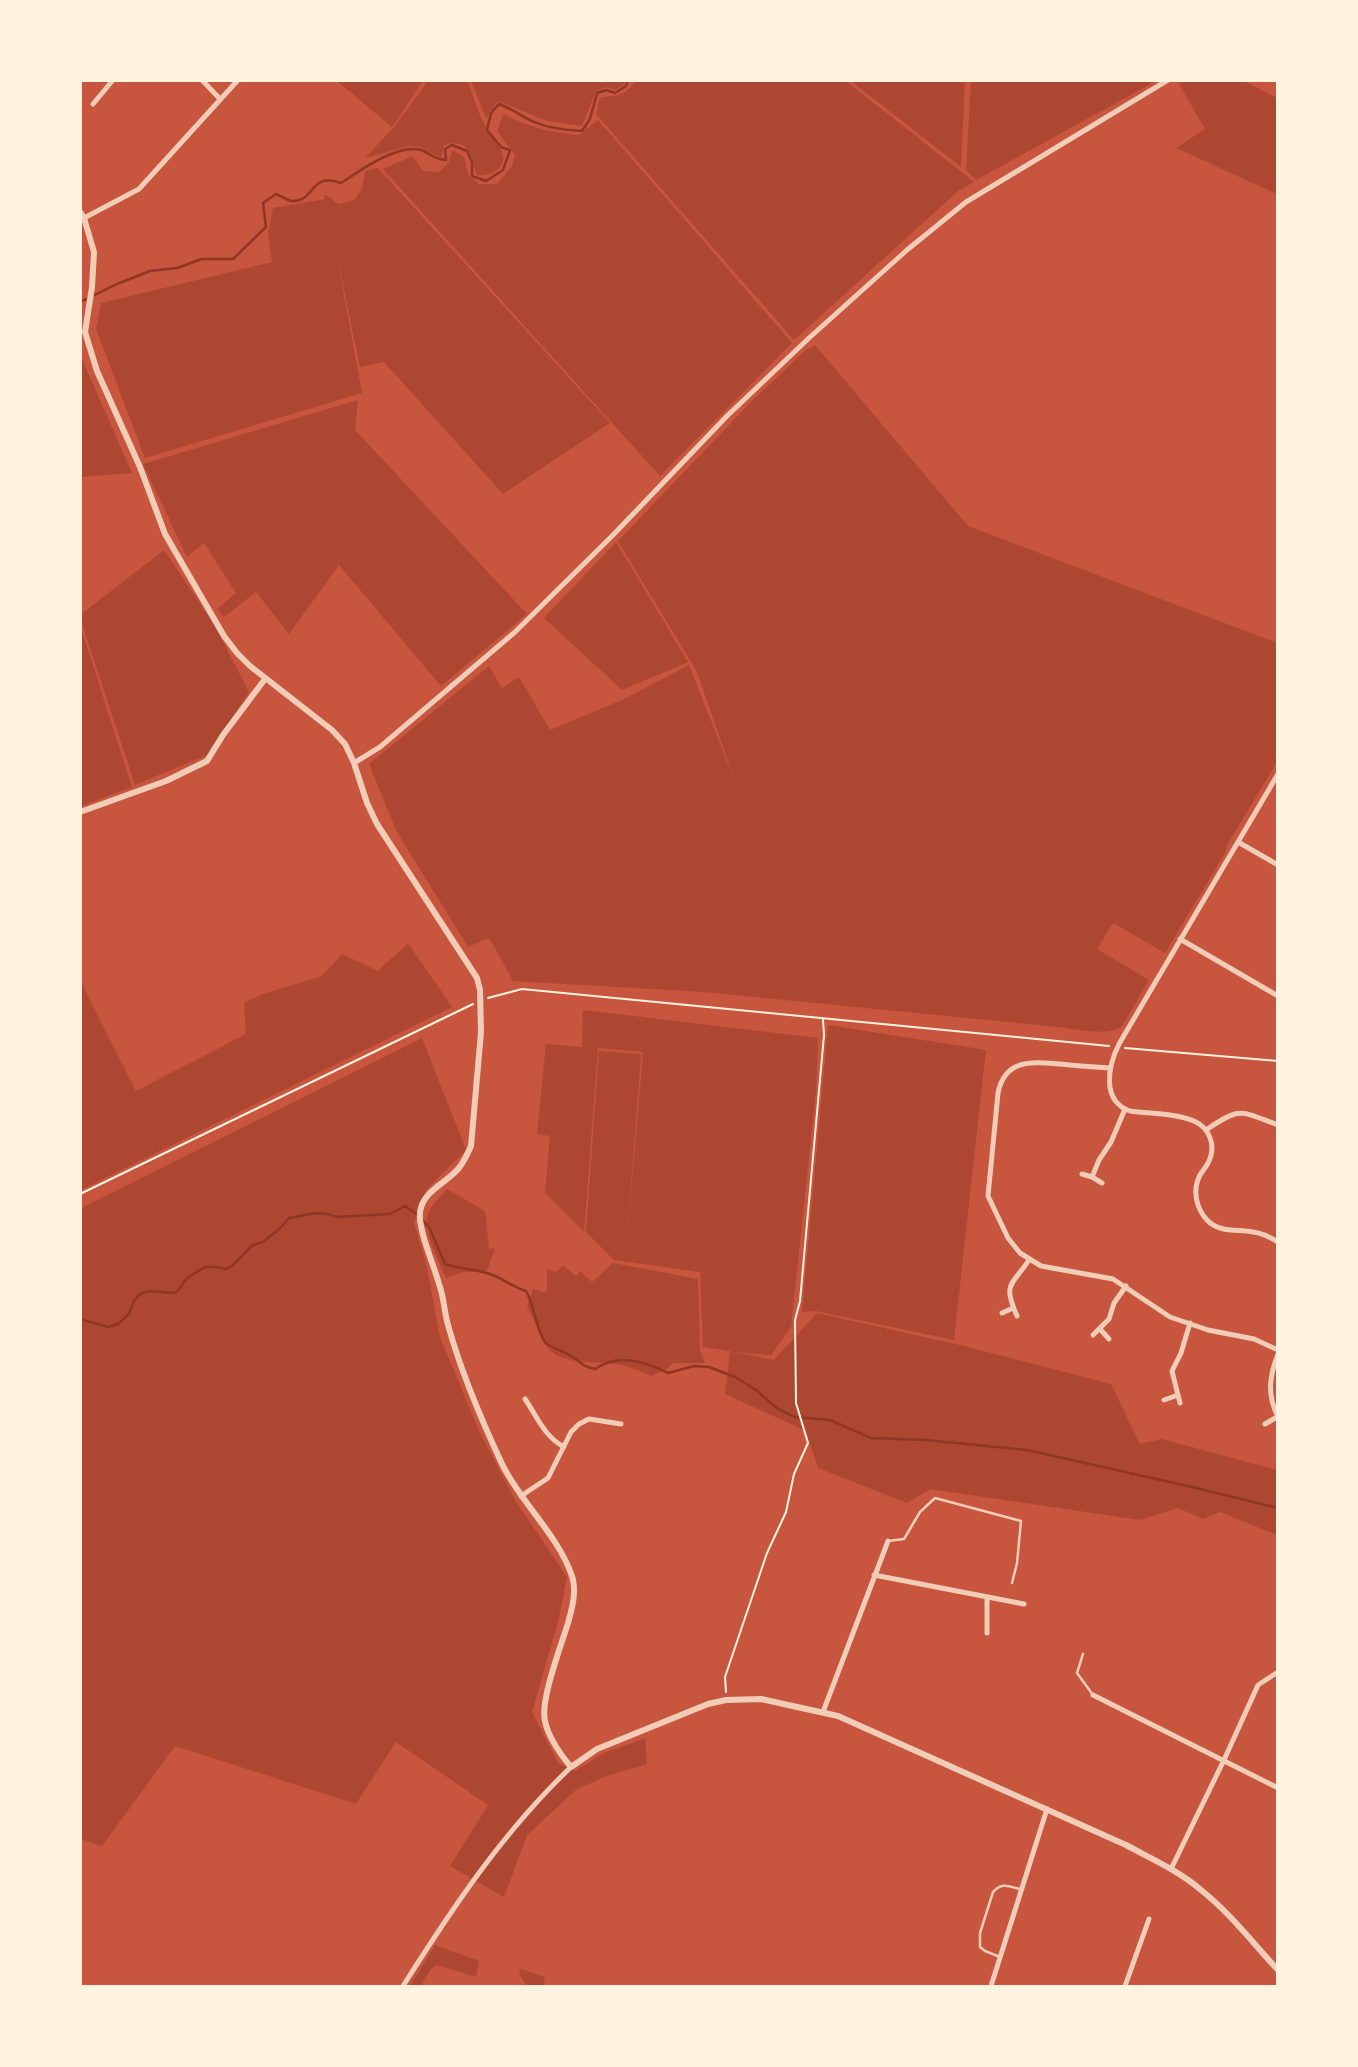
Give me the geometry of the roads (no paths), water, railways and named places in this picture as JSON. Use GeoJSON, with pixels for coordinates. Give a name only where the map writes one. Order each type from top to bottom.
{"type":"FeatureCollection","features":[{"type":"Feature","properties":{"kind":"street"},"geometry":{"type":"LineString","coordinates":[[93,104],[113,80]]}},
{"type":"Feature","properties":{"kind":"street"},"geometry":{"type":"LineString","coordinates":[[202,80],[220,99]]}},
{"type":"Feature","properties":{"kind":"street"},"geometry":{"type":"LineString","coordinates":[[238,80],[139,189],[83,215],[94,252],[85,332],[97,371],[140,467],[165,534],[224,636],[265,678],[332,730],[345,744],[354,763],[366,803],[377,824],[477,978],[481,1000],[481,1032],[471,1146],[457,1171],[426,1197],[420,1212],[421,1230],[463,1369],[503,1465],[521,1496],[554,1541],[573,1579],[571,1611],[546,1697],[544,1720],[571,1767]]}},
{"type":"Feature","properties":{"kind":"street"},"geometry":{"type":"LineString","coordinates":[[354,763],[380,747],[515,632],[727,416],[907,250],[966,202],[1168,80]]}},
{"type":"Feature","properties":{"kind":"street"},"geometry":{"type":"LineString","coordinates":[[80,811],[166,781],[207,761],[265,678]]}},
{"type":"Feature","properties":{"kind":"street"},"geometry":{"type":"LineString","coordinates":[[1278,774],[1117,1047],[1110,1068],[1109,1082],[1114,1100],[1125,1109],[1189,1119],[1206,1130],[1211,1138],[1212,1150],[1196,1185],[1196,1196],[1200,1209],[1209,1221],[1227,1230],[1258,1233],[1278,1242]]}},
{"type":"Feature","properties":{"kind":"street"},"geometry":{"type":"LineString","coordinates":[[1238,842],[1278,865]]}},
{"type":"Feature","properties":{"kind":"street"},"geometry":{"type":"LineString","coordinates":[[1180,939],[1278,996]]}},
{"type":"Feature","properties":{"kind":"street"},"geometry":{"type":"LineString","coordinates":[[1110,1068],[1030,1063],[1012,1069],[1001,1082],[988,1196],[992,1208],[1016,1250],[1029,1260],[1049,1267],[1110,1278],[1168,1315],[1208,1330],[1254,1339],[1278,1352],[1269,1384],[1277,1417],[1265,1423]]}},
{"type":"Feature","properties":{"kind":"street"},"geometry":{"type":"LineString","coordinates":[[1092,1177],[1125,1109]]}},
{"type":"Feature","properties":{"kind":"street"},"geometry":{"type":"LineString","coordinates":[[1206,1130],[1226,1117],[1240,1112],[1278,1125]]}},
{"type":"Feature","properties":{"kind":"street"},"geometry":{"type":"LineString","coordinates":[[1082,1174],[1102,1183]]}},
{"type":"Feature","properties":{"kind":"street"},"geometry":{"type":"LineString","coordinates":[[1017,1316],[1008,1294],[1009,1287],[1029,1260]]}},
{"type":"Feature","properties":{"kind":"street"},"geometry":{"type":"LineString","coordinates":[[1093,1335],[1109,1319],[1114,1303],[1126,1286]]}},
{"type":"Feature","properties":{"kind":"street"},"geometry":{"type":"LineString","coordinates":[[1002,1313],[1013,1308]]}},
{"type":"Feature","properties":{"kind":"street"},"geometry":{"type":"LineString","coordinates":[[1181,1403],[1172,1370],[1181,1353],[1190,1323]]}},
{"type":"Feature","properties":{"kind":"street"},"geometry":{"type":"LineString","coordinates":[[1100,1329],[1109,1339]]}},
{"type":"Feature","properties":{"kind":"street"},"geometry":{"type":"LineString","coordinates":[[1164,1400],[1178,1395]]}},
{"type":"Feature","properties":{"kind":"street"},"geometry":{"type":"LineString","coordinates":[[525,1399],[551,1440],[564,1447]]}},
{"type":"Feature","properties":{"kind":"street"},"geometry":{"type":"LineString","coordinates":[[521,1496],[548,1478],[571,1432],[579,1424],[589,1419],[621,1424]]}},
{"type":"Feature","properties":{"kind":"street"},"geometry":{"type":"LineString","coordinates":[[823,1712],[888,1541]]}},
{"type":"Feature","properties":{"kind":"street"},"geometry":{"type":"LineString","coordinates":[[874,1575],[1024,1604]]}},
{"type":"Feature","properties":{"kind":"street"},"geometry":{"type":"LineString","coordinates":[[987,1597],[987,1633]]}},
{"type":"Feature","properties":{"kind":"street"},"geometry":{"type":"LineString","coordinates":[[1171,1869],[1258,1685],[1278,1672]]}},
{"type":"Feature","properties":{"kind":"street"},"geometry":{"type":"LineString","coordinates":[[1093,1695],[1278,1788]]}},
{"type":"Feature","properties":{"kind":"street"},"geometry":{"type":"LineString","coordinates":[[403,1986],[496,1847],[538,1798],[571,1767],[597,1749],[708,1704],[726,1700],[761,1699],[838,1716],[1126,1845],[1171,1869],[1200,1889],[1278,1970]]}},
{"type":"Feature","properties":{"kind":"street"},"geometry":{"type":"LineString","coordinates":[[990,1986],[1046,1809]]}},
{"type":"Feature","properties":{"kind":"street"},"geometry":{"type":"LineString","coordinates":[[1125,1986],[1149,1919]]}},
{"type":"Feature","properties":{"kind":"lane"},"geometry":{"type":"LineString","coordinates":[[888,1541],[904,1539],[920,1511],[935,1498],[1021,1521],[1012,1583]]}},
{"type":"Feature","properties":{"kind":"lane"},"geometry":{"type":"LineString","coordinates":[[1083,1654],[1077,1673],[1093,1695]]}},
{"type":"Feature","properties":{"kind":"lane"},"geometry":{"type":"LineString","coordinates":[[1000,1957],[981,1947],[980,1933],[993,1892],[998,1886],[1021,1889]]}},
{"type":"Feature","properties":{"kind":"waterway"},"geometry":{"type":"LineString","coordinates":[[80,302],[150,271],[177,268],[202,259],[233,259],[266,227],[263,203],[276,194],[292,201],[300,200],[317,184],[323,181],[341,183],[390,154],[412,149],[446,160],[445,149],[452,145],[467,151],[472,162],[472,176],[486,181],[503,170],[510,150],[501,147],[487,130],[491,113],[499,104],[542,125],[582,131],[590,119],[597,93],[606,90],[615,93],[626,86],[628,80]]}},
{"type":"Feature","properties":{"kind":"waterway"},"geometry":{"type":"LineString","coordinates":[[80,1319],[108,1327],[118,1324],[129,1314],[140,1294],[149,1291],[175,1293],[187,1278],[205,1267],[226,1269],[232,1266],[253,1245],[263,1242],[289,1218],[316,1213],[337,1217],[390,1214],[405,1206],[418,1215]]}},
{"type":"Feature","properties":{"kind":"waterway"},"geometry":{"type":"LineString","coordinates":[[423,1220],[430,1229],[445,1264],[490,1274],[526,1291],[546,1343],[590,1368],[595,1369],[622,1360],[640,1362],[668,1373],[694,1366],[709,1367],[735,1377],[756,1390],[778,1409],[795,1417],[830,1420],[871,1438],[926,1440],[1027,1450],[1278,1508]]}}]}
